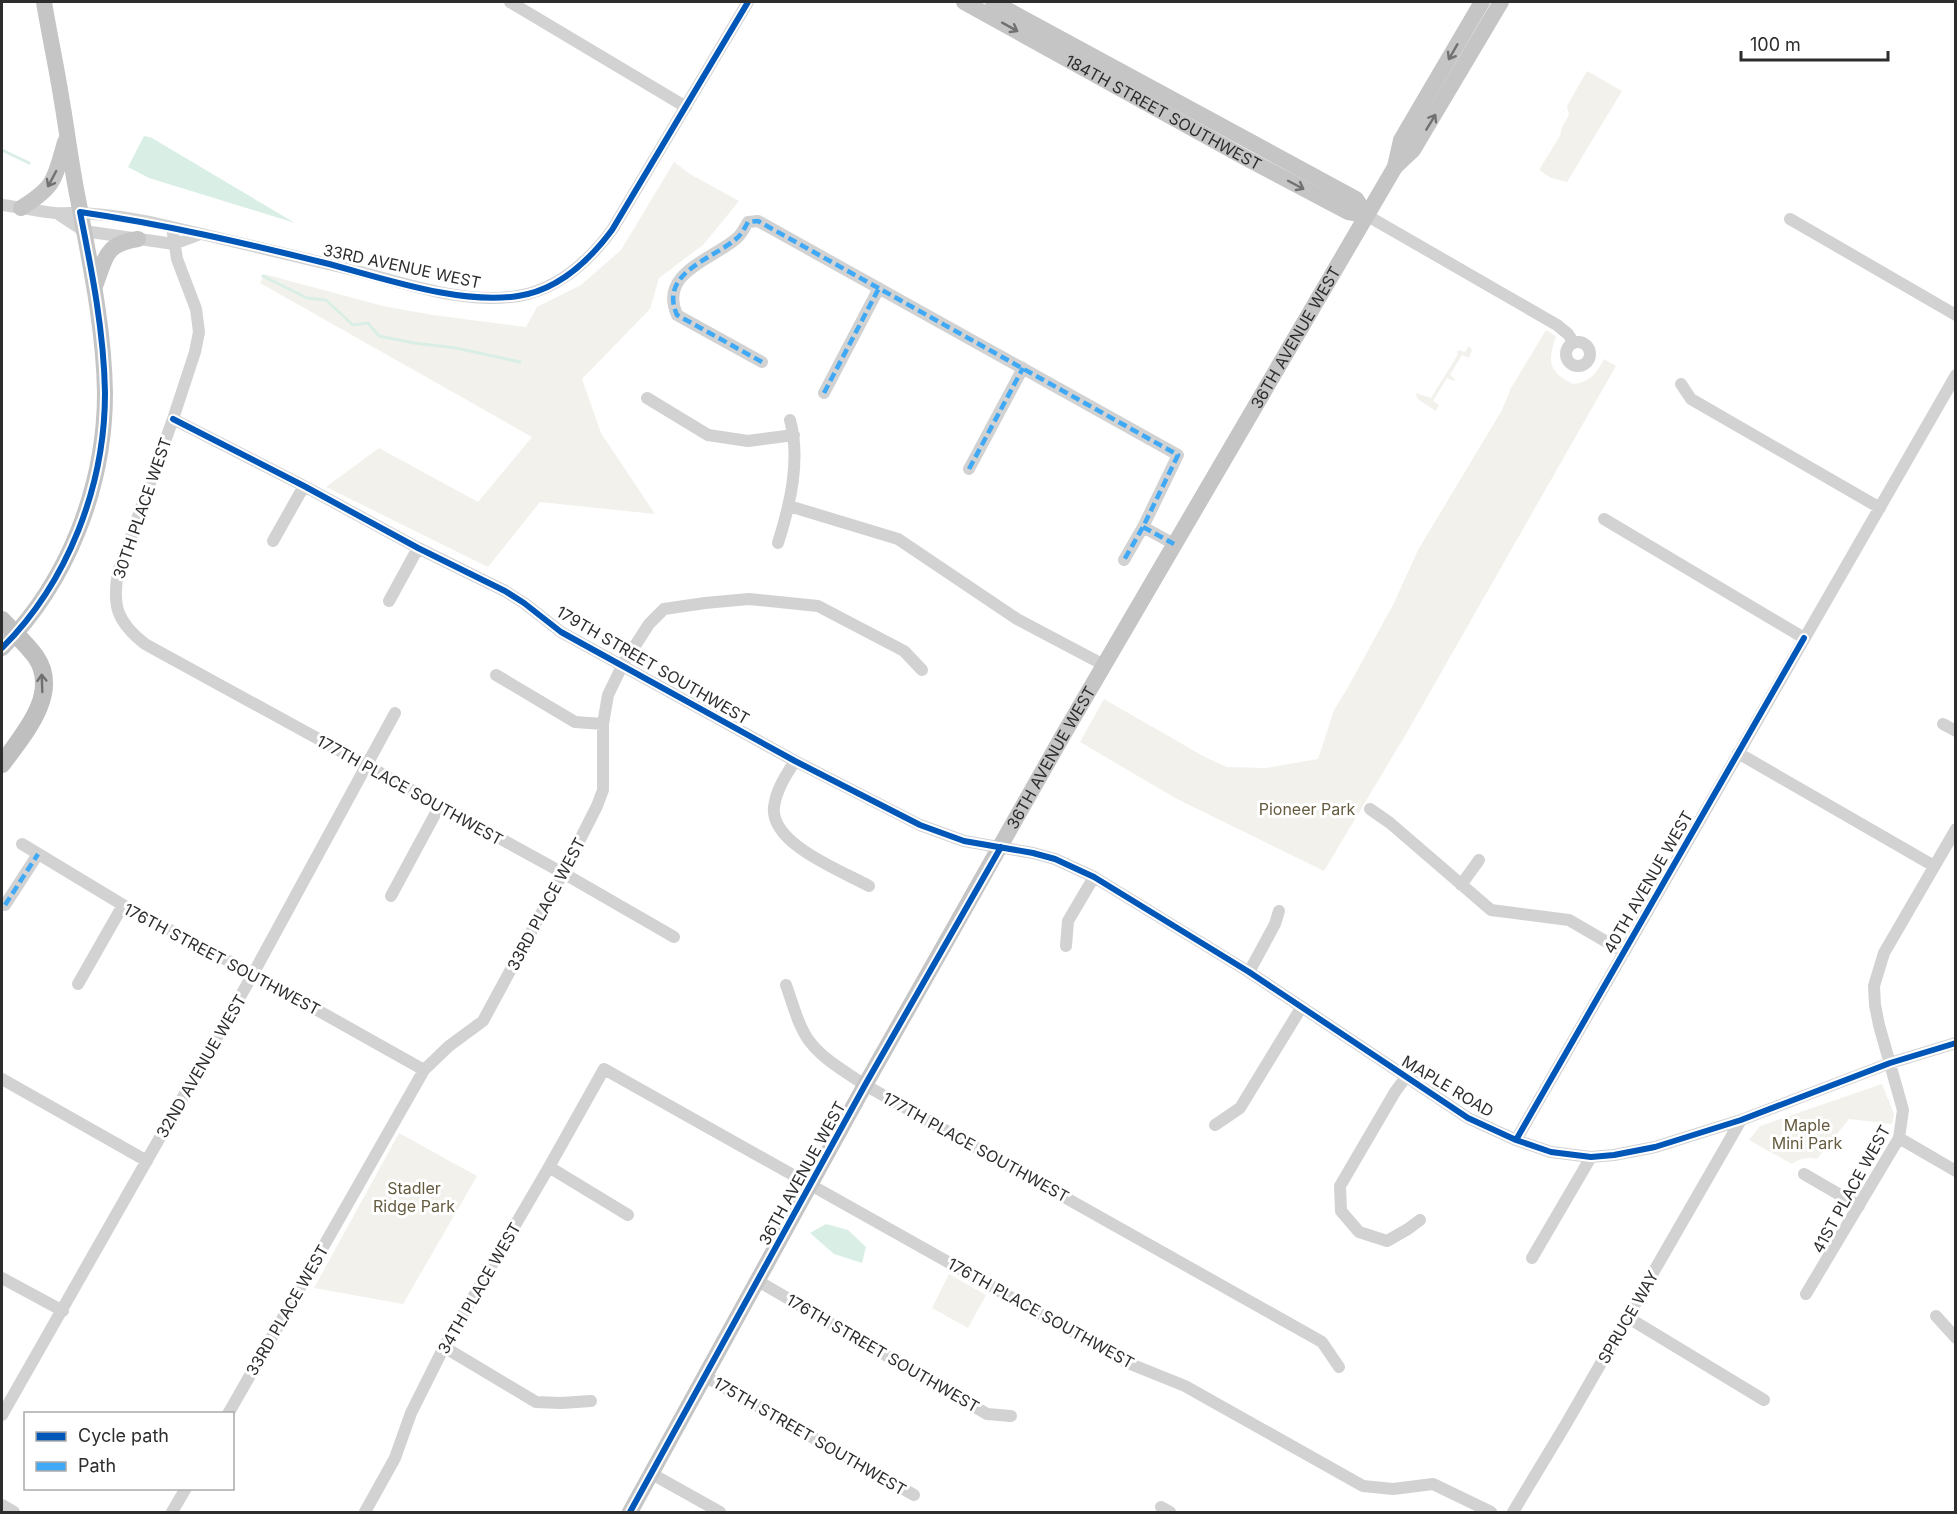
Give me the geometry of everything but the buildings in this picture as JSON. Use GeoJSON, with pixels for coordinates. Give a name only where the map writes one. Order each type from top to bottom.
{"type":"FeatureCollection","features":[{"type":"Feature","properties":{"kind":"highway"},"geometry":{"type":"LineString","coordinates":[[2,620],[37,659],[44,678],[42,698],[34,717],[2,764]]}},
{"type":"Feature","properties":{"kind":"main road"},"geometry":{"type":"LineString","coordinates":[[2,648],[46,593],[68,554],[90,495],[103,429],[105,392],[94,287],[66,139],[61,96],[44,2]]}},
{"type":"Feature","properties":{"kind":"main road","name":"184TH STREET SOUTHWEST"},"geometry":{"type":"LineString","coordinates":[[993,2],[1356,199],[1366,215]]}},
{"type":"Feature","properties":{"kind":"main road","name":"36TH AVENUE WEST"},"geometry":{"type":"LineString","coordinates":[[1395,167],[1401,140],[1482,2]]}},
{"type":"Feature","properties":{"kind":"main road","name":"36TH AVENUE WEST"},"geometry":{"type":"LineString","coordinates":[[630,1512],[865,1085],[1104,665],[1366,215],[1395,167],[1413,150],[1501,2]]}},
{"type":"Feature","properties":{"kind":"main road","name":"184TH STREET SOUTHWEST"},"geometry":{"type":"LineString","coordinates":[[974,4],[1191,127],[1348,212],[1366,215]]}},
{"type":"Feature","properties":{"kind":"main road"},"geometry":{"type":"LineString","coordinates":[[1113,67],[1119,78],[1186,116],[1191,127],[1203,125],[1230,139],[1254,144]]}},
{"type":"Feature","properties":{"kind":"main road"},"geometry":{"type":"LineString","coordinates":[[21,208],[40,196],[54,181],[66,139]]}},
{"type":"Feature","properties":{"kind":"main road"},"geometry":{"type":"LineString","coordinates":[[94,287],[110,250],[120,243],[138,239]]}},
{"type":"Feature","properties":{"kind":"street"},"geometry":{"type":"LineString","coordinates":[[510,2],[686,107]]}},
{"type":"Feature","properties":{"kind":"street","name":"33RD AVENUE WEST"},"geometry":{"type":"LineString","coordinates":[[80,212],[172,227],[198,235],[242,243],[466,296],[495,298],[520,295],[548,287],[573,272],[596,252],[612,230],[748,2]]}},
{"type":"Feature","properties":{"kind":"street"},"geometry":{"type":"LineString","coordinates":[[2,205],[58,214],[80,212]]}},
{"type":"Feature","properties":{"kind":"street"},"geometry":{"type":"LineString","coordinates":[[58,214],[84,231],[174,244],[198,235]]}},
{"type":"Feature","properties":{"kind":"street","name":"184TH STREET SOUTHWEST"},"geometry":{"type":"LineString","coordinates":[[1366,215],[1557,325],[1568,334],[1574,343]]}},
{"type":"Feature","properties":{"kind":"street"},"geometry":{"type":"LineString","coordinates":[[1790,219],[1956,315]]}},
{"type":"Feature","properties":{"kind":"street"},"geometry":{"type":"LineString","coordinates":[[762,362],[677,315],[672,304],[674,291],[682,277],[697,263],[738,237],[748,222],[758,221],[1178,455],[1124,560]]}},
{"type":"Feature","properties":{"kind":"street","name":"30TH PLACE WEST"},"geometry":{"type":"LineString","coordinates":[[145,644],[131,633],[121,619],[116,605],[115,589],[118,572],[173,419],[195,352],[199,332],[196,309],[177,259],[172,227]]}},
{"type":"Feature","properties":{"kind":"street"},"geometry":{"type":"LineString","coordinates":[[824,393],[879,288]]}},
{"type":"Feature","properties":{"kind":"street"},"geometry":{"type":"LineString","coordinates":[[969,470],[1023,369]]}},
{"type":"Feature","properties":{"kind":"street","name":"40TH AVENUE WEST"},"geometry":{"type":"LineString","coordinates":[[1516,1140],[1956,375]]}},
{"type":"Feature","properties":{"kind":"street"},"geometry":{"type":"LineString","coordinates":[[1681,384],[1692,399],[1880,508]]}},
{"type":"Feature","properties":{"kind":"street"},"geometry":{"type":"LineString","coordinates":[[1944,397],[1956,403]]}},
{"type":"Feature","properties":{"kind":"street"},"geometry":{"type":"LineString","coordinates":[[647,398],[708,435],[748,441],[794,435]]}},
{"type":"Feature","properties":{"kind":"street","name":"179TH STREET SOUTHWEST"},"geometry":{"type":"LineString","coordinates":[[173,419],[304,486],[417,548],[505,591],[524,603],[561,633],[795,761],[920,825],[964,841],[1000,847]]}},
{"type":"Feature","properties":{"kind":"street"},"geometry":{"type":"LineString","coordinates":[[778,543],[789,506],[794,435],[790,420]]}},
{"type":"Feature","properties":{"kind":"street"},"geometry":{"type":"LineString","coordinates":[[273,541],[304,486]]}},
{"type":"Feature","properties":{"kind":"street"},"geometry":{"type":"LineString","coordinates":[[789,506],[898,539],[1017,619],[1104,665]]}},
{"type":"Feature","properties":{"kind":"street"},"geometry":{"type":"LineString","coordinates":[[1604,519],[1804,638]]}},
{"type":"Feature","properties":{"kind":"street"},"geometry":{"type":"LineString","coordinates":[[1143,526],[1174,544]]}},
{"type":"Feature","properties":{"kind":"street"},"geometry":{"type":"LineString","coordinates":[[388,601],[417,548]]}},
{"type":"Feature","properties":{"kind":"street","name":"33RD PLACE WEST"},"geometry":{"type":"LineString","coordinates":[[229,1412],[424,1070],[449,1046],[483,1021],[563,873],[603,790],[603,724],[608,695],[622,666],[649,624],[664,609],[705,603],[748,599],[818,606],[904,651],[922,670]]}},
{"type":"Feature","properties":{"kind":"street","name":"177TH PLACE SOUTHWEST"},"geometry":{"type":"LineString","coordinates":[[145,644],[563,873],[674,937]]}},
{"type":"Feature","properties":{"kind":"street"},"geometry":{"type":"LineString","coordinates":[[496,675],[575,722],[603,724]]}},
{"type":"Feature","properties":{"kind":"street","name":"32ND AVENUE WEST"},"geometry":{"type":"LineString","coordinates":[[2,1415],[253,974],[395,713]]}},
{"type":"Feature","properties":{"kind":"street"},"geometry":{"type":"LineString","coordinates":[[1943,724],[1956,731]]}},
{"type":"Feature","properties":{"kind":"street"},"geometry":{"type":"LineString","coordinates":[[1738,753],[1934,866]]}},
{"type":"Feature","properties":{"kind":"street"},"geometry":{"type":"LineString","coordinates":[[795,761],[777,795],[774,809],[777,822],[784,835],[795,846],[870,886]]}},
{"type":"Feature","properties":{"kind":"street"},"geometry":{"type":"LineString","coordinates":[[391,896],[439,807]]}},
{"type":"Feature","properties":{"kind":"street"},"geometry":{"type":"LineString","coordinates":[[1370,809],[1390,823],[1491,910],[1569,920],[1624,952]]}},
{"type":"Feature","properties":{"kind":"street","name":"41ST PLACE WEST"},"geometry":{"type":"LineString","coordinates":[[1806,1294],[1899,1138],[1903,1110],[1875,1005],[1874,986],[1884,953],[1956,829]]}},
{"type":"Feature","properties":{"kind":"street","name":"176TH STREET SOUTHWEST"},"geometry":{"type":"LineString","coordinates":[[22,844],[123,905],[253,974],[424,1070]]}},
{"type":"Feature","properties":{"kind":"street","name":"MAPLE ROAD"},"geometry":{"type":"LineString","coordinates":[[1000,847],[1025,851],[1055,860],[1094,877],[1249,972],[1468,1118],[1516,1140],[1551,1152],[1591,1157],[1655,1147],[1741,1120],[1890,1063],[1956,1043]]}},
{"type":"Feature","properties":{"kind":"street"},"geometry":{"type":"LineString","coordinates":[[6,905],[38,854]]}},
{"type":"Feature","properties":{"kind":"street"},"geometry":{"type":"LineString","coordinates":[[1461,885],[1479,860]]}},
{"type":"Feature","properties":{"kind":"street"},"geometry":{"type":"LineString","coordinates":[[1066,946],[1068,921],[1094,877]]}},
{"type":"Feature","properties":{"kind":"street"},"geometry":{"type":"LineString","coordinates":[[78,984],[123,905]]}},
{"type":"Feature","properties":{"kind":"street"},"geometry":{"type":"LineString","coordinates":[[1249,972],[1275,924],[1279,911]]}},
{"type":"Feature","properties":{"kind":"street","name":"177TH PLACE SOUTHWEST"},"geometry":{"type":"LineString","coordinates":[[786,986],[801,1026],[810,1042],[826,1058],[865,1085],[1322,1342],[1339,1367]]}},
{"type":"Feature","properties":{"kind":"street"},"geometry":{"type":"LineString","coordinates":[[1215,1125],[1240,1108],[1301,1008]]}},
{"type":"Feature","properties":{"kind":"street","name":"34TH PLACE WEST"},"geometry":{"type":"LineString","coordinates":[[365,1512],[395,1458],[411,1413],[444,1347],[604,1069]]}},
{"type":"Feature","properties":{"kind":"street","name":"176TH PLACE SOUTHWEST"},"geometry":{"type":"LineString","coordinates":[[604,1069],[1128,1363],[1185,1386],[1363,1486],[1393,1489],[1433,1484],[1491,1512]]}},
{"type":"Feature","properties":{"kind":"street"},"geometry":{"type":"LineString","coordinates":[[1406,1077],[1340,1186],[1341,1211],[1359,1232],[1387,1241],[1419,1220]]}},
{"type":"Feature","properties":{"kind":"street"},"geometry":{"type":"LineString","coordinates":[[2,1079],[147,1161]]}},
{"type":"Feature","properties":{"kind":"street","name":"SPRUCE WAY"},"geometry":{"type":"LineString","coordinates":[[1513,1512],[1741,1120]]}},
{"type":"Feature","properties":{"kind":"street"},"geometry":{"type":"LineString","coordinates":[[1899,1138],[1956,1171]]}},
{"type":"Feature","properties":{"kind":"street"},"geometry":{"type":"LineString","coordinates":[[1532,1258],[1591,1157]]}},
{"type":"Feature","properties":{"kind":"street"},"geometry":{"type":"LineString","coordinates":[[549,1167],[628,1215]]}},
{"type":"Feature","properties":{"kind":"street"},"geometry":{"type":"LineString","coordinates":[[1804,1174],[1859,1206]]}},
{"type":"Feature","properties":{"kind":"street"},"geometry":{"type":"LineString","coordinates":[[2,1278],[63,1311]]}},
{"type":"Feature","properties":{"kind":"street","name":"176TH STREET SOUTHWEST"},"geometry":{"type":"LineString","coordinates":[[758,1281],[987,1414],[1011,1416]]}},
{"type":"Feature","properties":{"kind":"street"},"geometry":{"type":"LineString","coordinates":[[1936,1316],[1956,1338]]}},
{"type":"Feature","properties":{"kind":"street"},"geometry":{"type":"LineString","coordinates":[[1627,1317],[1764,1400]]}},
{"type":"Feature","properties":{"kind":"street"},"geometry":{"type":"LineString","coordinates":[[444,1347],[536,1402],[591,1401]]}},
{"type":"Feature","properties":{"kind":"street","name":"175TH STREET SOUTHWEST"},"geometry":{"type":"LineString","coordinates":[[706,1377],[914,1495]]}},
{"type":"Feature","properties":{"kind":"street"},"geometry":{"type":"LineString","coordinates":[[652,1474],[720,1512]]}},
{"type":"Feature","properties":{"kind":"street"},"geometry":{"type":"LineString","coordinates":[[172,1512],[185,1490]]}},
{"type":"Feature","properties":{"kind":"street"},"geometry":{"type":"LineString","coordinates":[[2,1505],[14,1512]]}},
{"type":"Feature","properties":{"kind":"green space"},"geometry":{"type":"Polygon","coordinates":[[[1587,71],[1622,91],[1567,182],[1551,178],[1539,170],[1560,136],[1569,115],[1567,106],[1587,71]]]}},
{"type":"Feature","properties":{"kind":"green space"},"geometry":{"type":"Polygon","coordinates":[[[674,162],[690,174],[739,201],[703,245],[659,278],[650,309],[582,379],[601,433],[655,514],[540,502],[488,567],[326,487],[379,448],[478,502],[532,437],[260,283],[264,274],[383,306],[526,327],[537,307],[581,285],[621,250],[674,162]]]}},
{"type":"Feature","properties":{"kind":"green space","name":"Pioneer Park"},"geometry":{"type":"Polygon","coordinates":[[[1546,330],[1556,336],[1551,359],[1554,370],[1573,384],[1592,376],[1604,359],[1616,366],[1406,734],[1324,871],[1177,799],[1080,742],[1104,699],[1203,756],[1227,767],[1266,768],[1318,759],[1334,710],[1394,603],[1418,550],[1502,410],[1511,388],[1546,330]]]}},
{"type":"Feature","properties":{"kind":"green space"},"geometry":{"type":"Polygon","coordinates":[[[1469,346],[1472,350],[1469,358],[1462,355],[1450,375],[1455,379],[1454,381],[1447,378],[1433,401],[1439,405],[1436,411],[1419,400],[1415,393],[1431,398],[1457,356],[1458,350],[1465,352],[1469,346]]]}},
{"type":"Feature","properties":{"kind":"green space","name":"Maple Mini Park"},"geometry":{"type":"Polygon","coordinates":[[[1882,1084],[1894,1114],[1892,1124],[1849,1119],[1817,1159],[1804,1158],[1792,1164],[1749,1140],[1760,1126],[1882,1084]]]}},
{"type":"Feature","properties":{"kind":"green space","name":"Stadler Ridge Park"},"geometry":{"type":"Polygon","coordinates":[[[399,1133],[477,1176],[403,1304],[314,1288],[399,1133]]]}},
{"type":"Feature","properties":{"kind":"green space"},"geometry":{"type":"Polygon","coordinates":[[[949,1274],[986,1295],[968,1328],[932,1308],[949,1274]]]}},
{"type":"Feature","properties":{"kind":"shaded area"},"geometry":{"type":"Polygon","coordinates":[[[144,136],[152,138],[295,223],[149,178],[128,167],[144,136]]]}},
{"type":"Feature","properties":{"kind":"shaded area"},"geometry":{"type":"Polygon","coordinates":[[[826,1224],[848,1230],[866,1247],[862,1263],[834,1254],[810,1233],[826,1224]]]}},
{"type":"Feature","properties":{"kind":"waterway"},"geometry":{"type":"LineString","coordinates":[[2,150],[29,163]]}},
{"type":"Feature","properties":{"kind":"waterway"},"geometry":{"type":"LineString","coordinates":[[263,276],[307,298],[326,300],[353,325],[368,323],[379,336],[456,348],[520,362]]}},
{"type":"Feature","properties":{"kind":"marked path"},"geometry":{"type":"LineString","coordinates":[[762,362],[677,315],[673,300],[675,288],[691,268],[737,238],[748,222],[758,221],[1178,455],[1143,527],[1124,560]]}},
{"type":"Feature","properties":{"kind":"marked path"},"geometry":{"type":"LineString","coordinates":[[824,393],[879,288]]}},
{"type":"Feature","properties":{"kind":"marked path"},"geometry":{"type":"LineString","coordinates":[[969,469],[1023,368]]}},
{"type":"Feature","properties":{"kind":"marked path"},"geometry":{"type":"LineString","coordinates":[[1143,527],[1174,544]]}},
{"type":"Feature","properties":{"kind":"marked path"},"geometry":{"type":"LineString","coordinates":[[5,905],[38,854]]}},
{"type":"Feature","properties":{"kind":"cycle path"},"geometry":{"type":"LineString","coordinates":[[2,648],[25,622],[64,563],[90,497],[98,463],[103,428],[104,370],[97,302],[80,212],[234,241],[446,293],[495,298],[533,293],[559,281],[583,263],[612,230],[748,2]]}},
{"type":"Feature","properties":{"kind":"cycle path"},"geometry":{"type":"LineString","coordinates":[[173,419],[418,548],[505,591],[561,632],[795,761],[920,825],[964,841],[1055,859],[1094,877],[1249,972],[1468,1118],[1516,1140],[1551,1152],[1591,1157],[1655,1147],[1741,1120],[1890,1063],[1956,1043]]}},
{"type":"Feature","properties":{"kind":"cycle path"},"geometry":{"type":"LineString","coordinates":[[1516,1140],[1804,638]]}},
{"type":"Feature","properties":{"kind":"cycle path"},"geometry":{"type":"LineString","coordinates":[[630,1512],[865,1085],[1001,847]]}}]}
